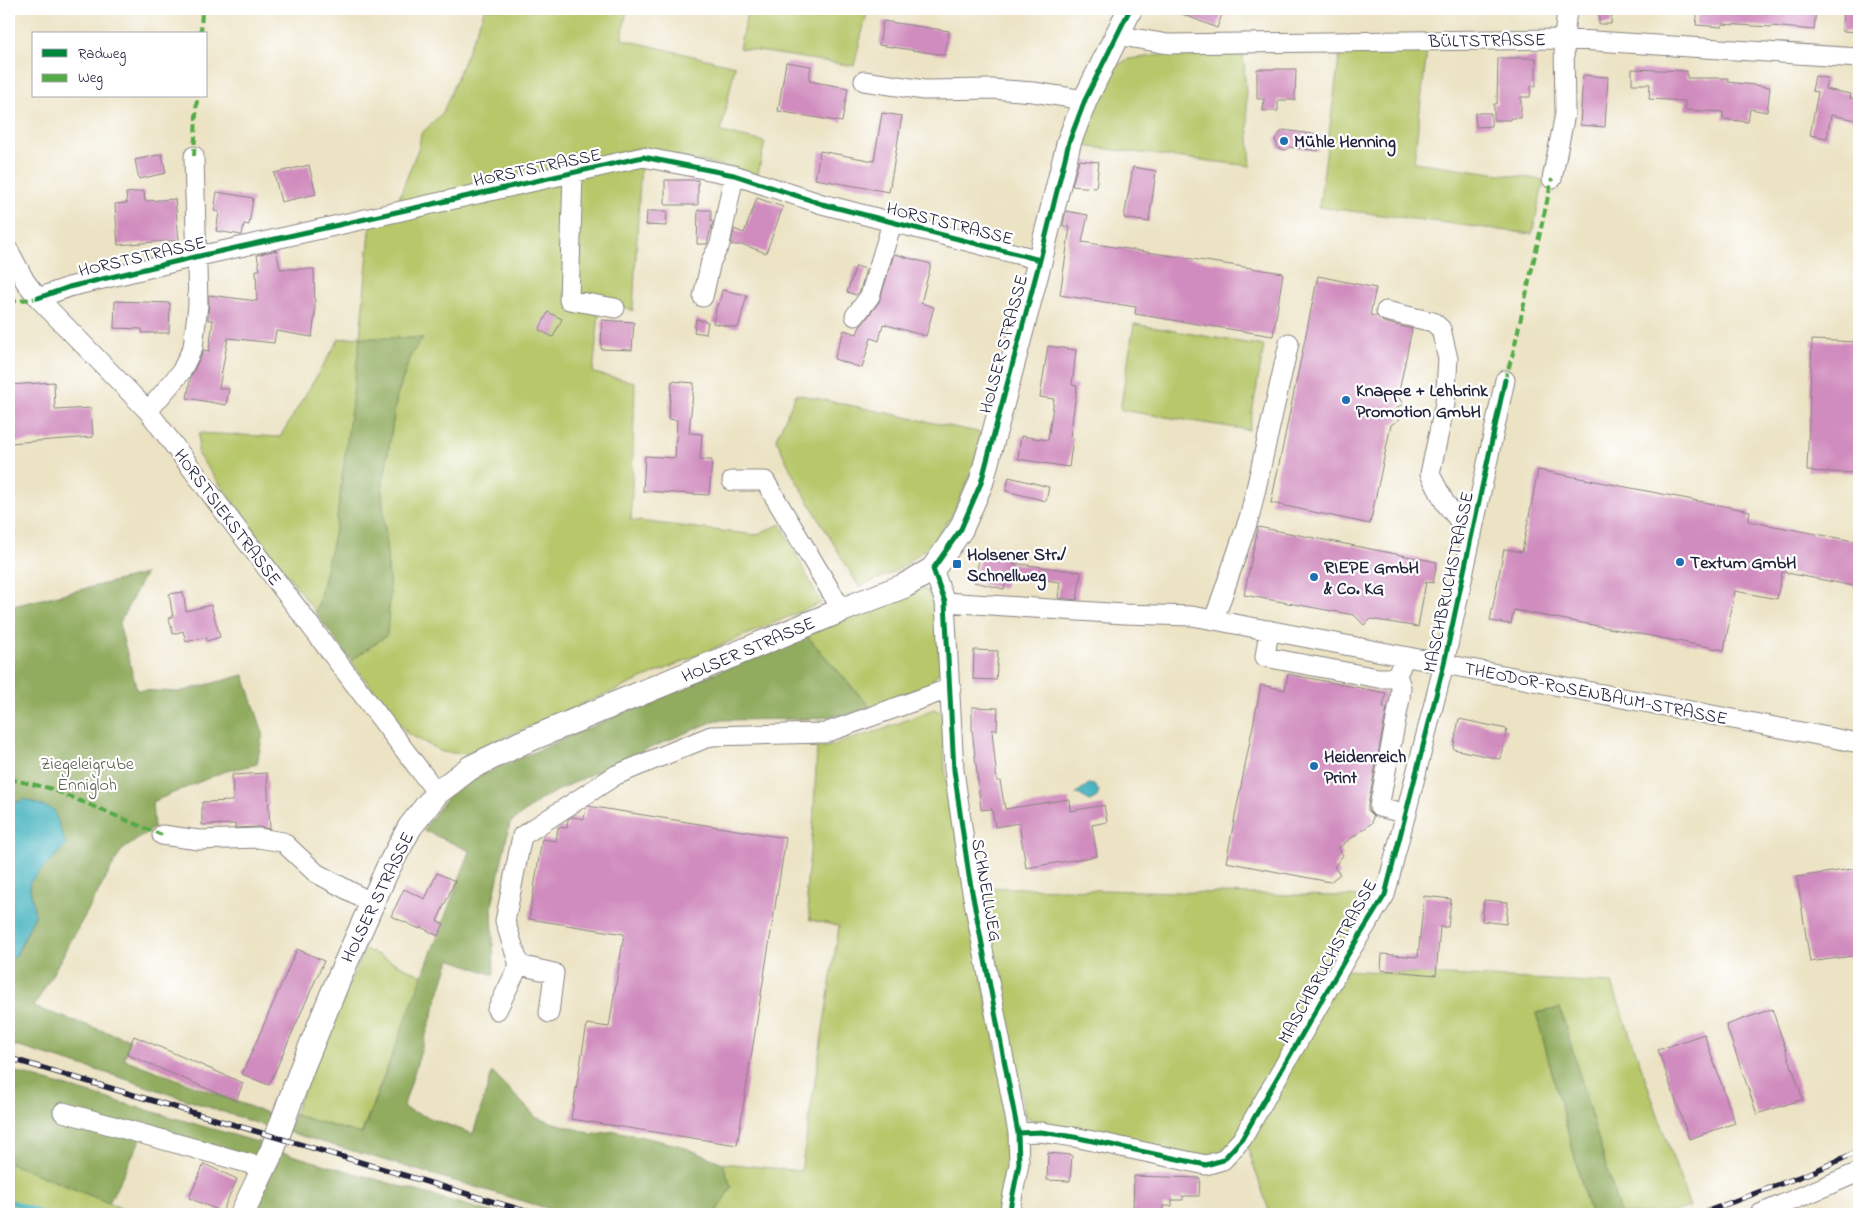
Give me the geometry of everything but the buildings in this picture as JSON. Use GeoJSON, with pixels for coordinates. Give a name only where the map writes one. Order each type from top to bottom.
{"type":"FeatureCollection","features":[{"type":"Feature","properties":{"kind":"main road","name":"HOLSER STRASSE"},"geometry":{"type":"LineString","coordinates":[[242,1214],[265,1168],[338,978],[372,902],[410,827],[437,793],[470,768],[521,743],[904,586],[933,569],[961,529],[981,483],[1069,142],[1084,100],[1130,9]]}},
{"type":"Feature","properties":{"kind":"street"},"geometry":{"type":"LineString","coordinates":[[1552,179],[1565,114],[1564,39],[1567,9]]}},
{"type":"Feature","properties":{"kind":"street","name":"BÜLTSTRASSE"},"geometry":{"type":"LineString","coordinates":[[1116,35],[1168,44],[1564,39],[1859,57]]}},
{"type":"Feature","properties":{"kind":"street"},"geometry":{"type":"LineString","coordinates":[[864,81],[924,90],[992,88],[1084,100]]}},
{"type":"Feature","properties":{"kind":"street"},"geometry":{"type":"LineString","coordinates":[[148,411],[181,372],[193,347],[198,305],[195,257],[194,156]]}},
{"type":"Feature","properties":{"kind":"street","name":"HORSTSTRASSE"},"geometry":{"type":"LineString","coordinates":[[38,298],[69,287],[195,257],[643,157],[734,175],[822,204],[1040,260]]}},
{"type":"Feature","properties":{"kind":"street"},"geometry":{"type":"LineString","coordinates":[[573,173],[569,300],[615,308]]}},
{"type":"Feature","properties":{"kind":"street"},"geometry":{"type":"LineString","coordinates":[[704,297],[711,260],[720,244],[734,175]]}},
{"type":"Feature","properties":{"kind":"street"},"geometry":{"type":"LineString","coordinates":[[855,316],[870,296],[892,222]]}},
{"type":"Feature","properties":{"kind":"street","name":"HORSTSIEKSTRASSE"},"geometry":{"type":"LineString","coordinates":[[9,251],[25,281],[38,298],[148,411],[437,793]]}},
{"type":"Feature","properties":{"kind":"street"},"geometry":{"type":"LineString","coordinates":[[1386,311],[1433,322],[1441,329],[1448,359],[1445,404],[1430,474],[1445,503],[1472,536]]}},
{"type":"Feature","properties":{"kind":"street"},"geometry":{"type":"LineString","coordinates":[[1214,620],[1250,515],[1289,343]]}},
{"type":"Feature","properties":{"kind":"street","name":"MASCHBRUCHSTRASSE"},"geometry":{"type":"LineString","coordinates":[[1018,1133],[1041,1132],[1074,1137],[1206,1165],[1223,1160],[1242,1139],[1347,956],[1385,895],[1444,664],[1505,380]]}},
{"type":"Feature","properties":{"kind":"street"},"geometry":{"type":"LineString","coordinates":[[732,481],[764,481],[842,610]]}},
{"type":"Feature","properties":{"kind":"street","name":"SCHNELLWEG"},"geometry":{"type":"LineString","coordinates":[[933,569],[945,602],[954,770],[969,876],[1018,1133],[1019,1164],[1009,1214]]}},
{"type":"Feature","properties":{"kind":"street","name":"THEODOR-ROSENBAUM-STRASSE"},"geometry":{"type":"LineString","coordinates":[[945,602],[1124,614],[1192,616],[1405,657],[1511,675],[1859,743]]}},
{"type":"Feature","properties":{"kind":"street"},"geometry":{"type":"LineString","coordinates":[[1269,630],[1265,657],[1378,678],[1390,678],[1397,675]]}},
{"type":"Feature","properties":{"kind":"street"},"geometry":{"type":"LineString","coordinates":[[1405,657],[1397,675],[1401,687],[1400,699],[1379,806],[1407,814]]}},
{"type":"Feature","properties":{"kind":"street"},"geometry":{"type":"LineString","coordinates":[[497,1010],[519,966],[505,921],[522,836],[616,774],[711,736],[825,733],[950,688]]}},
{"type":"Feature","properties":{"kind":"street"},"geometry":{"type":"LineString","coordinates":[[162,834],[199,840],[258,838],[283,842],[316,873],[372,902]]}},
{"type":"Feature","properties":{"kind":"street"},"geometry":{"type":"LineString","coordinates":[[519,966],[554,973],[549,1013]]}},
{"type":"Feature","properties":{"kind":"street"},"geometry":{"type":"LineString","coordinates":[[64,1112],[265,1168]]}},
{"type":"Feature","properties":{"kind":"street"},"geometry":{"type":"LineString","coordinates":[[1760,1214],[1859,1172]]}},
{"type":"Feature","properties":{"kind":"green space"},"geometry":{"type":"Polygon","coordinates":[[[485,9],[627,9],[622,39],[735,66],[721,132],[765,142],[758,174],[642,148],[397,203],[419,146],[421,134],[443,112],[485,9]]]}},
{"type":"Feature","properties":{"kind":"green space"},"geometry":{"type":"Polygon","coordinates":[[[748,9],[868,9],[854,66],[739,48],[748,9]]]}},
{"type":"Feature","properties":{"kind":"green space"},"geometry":{"type":"Polygon","coordinates":[[[1427,50],[1414,162],[1544,180],[1532,234],[1319,207],[1340,51],[1427,50]]]}},
{"type":"Feature","properties":{"kind":"green space"},"geometry":{"type":"Polygon","coordinates":[[[1243,51],[1251,166],[1074,145],[1113,68],[1129,59],[1171,54],[1243,51]]]}},
{"type":"Feature","properties":{"kind":"green space"},"geometry":{"type":"Polygon","coordinates":[[[641,162],[633,311],[601,296],[593,373],[635,382],[631,520],[755,535],[781,524],[821,603],[465,754],[442,752],[407,733],[351,661],[387,635],[390,594],[382,491],[397,396],[411,354],[423,339],[361,338],[336,526],[316,613],[198,455],[199,433],[280,437],[339,339],[360,337],[371,221],[641,162]]]}},
{"type":"Feature","properties":{"kind":"green space"},"geometry":{"type":"Polygon","coordinates":[[[1134,324],[1264,346],[1249,430],[1120,410],[1134,324]]]}},
{"type":"Feature","properties":{"kind":"green space"},"geometry":{"type":"Polygon","coordinates":[[[360,338],[423,338],[411,355],[397,396],[382,491],[390,594],[387,635],[351,661],[316,613],[336,526],[360,338]]]}},
{"type":"Feature","properties":{"kind":"green space"},"geometry":{"type":"Polygon","coordinates":[[[796,394],[982,433],[973,470],[951,517],[928,547],[898,570],[859,587],[793,475],[776,439],[796,394]]]}},
{"type":"Feature","properties":{"kind":"green space","name":"Ziegeleigrube Ennigloh"},"geometry":{"type":"Polygon","coordinates":[[[145,574],[119,624],[137,690],[179,692],[244,675],[263,733],[257,764],[223,772],[152,802],[154,828],[121,851],[34,1007],[130,1040],[124,1059],[272,1115],[268,1127],[116,1076],[9,1044],[9,958],[16,957],[35,915],[29,883],[66,844],[24,799],[9,806],[9,607],[145,574]]]}},
{"type":"Feature","properties":{"kind":"green space"},"geometry":{"type":"Polygon","coordinates":[[[919,586],[929,592],[937,613],[940,670],[930,684],[870,707],[807,636],[919,586]]]}},
{"type":"Feature","properties":{"kind":"green space"},"geometry":{"type":"Polygon","coordinates":[[[807,636],[870,707],[850,714],[810,719],[717,720],[616,762],[543,798],[510,823],[492,905],[494,975],[450,959],[403,1108],[473,1134],[492,1072],[537,1118],[593,1134],[616,1131],[678,1145],[723,1163],[731,1187],[716,1212],[717,1214],[567,1214],[288,1132],[294,1115],[362,1134],[470,851],[423,830],[448,796],[477,777],[710,675],[807,636]]]}},
{"type":"Feature","properties":{"kind":"green space"},"geometry":{"type":"Polygon","coordinates":[[[934,709],[942,713],[945,771],[1013,1144],[1001,1214],[717,1214],[716,1212],[731,1187],[723,1163],[801,1171],[839,926],[810,920],[806,890],[813,826],[817,747],[826,747],[884,729],[934,709]]]}},
{"type":"Feature","properties":{"kind":"green space"},"geometry":{"type":"Polygon","coordinates":[[[982,887],[1375,897],[1236,1137],[1217,1155],[1198,1157],[1039,1123],[1025,1116],[982,887]]]}},
{"type":"Feature","properties":{"kind":"green space"},"geometry":{"type":"Polygon","coordinates":[[[365,949],[423,976],[361,1134],[294,1115],[310,1071],[365,949]]]}},
{"type":"Feature","properties":{"kind":"green space"},"geometry":{"type":"Polygon","coordinates":[[[1343,970],[1612,983],[1690,1207],[1666,1214],[1620,1214],[1560,1008],[1536,1013],[1590,1214],[1270,1214],[1247,1146],[1343,970]]]}},
{"type":"Feature","properties":{"kind":"green space"},"geometry":{"type":"Polygon","coordinates":[[[1560,1008],[1620,1214],[1590,1214],[1536,1013],[1560,1008]]]}},
{"type":"Feature","properties":{"kind":"green space"},"geometry":{"type":"Polygon","coordinates":[[[9,1070],[261,1143],[253,1163],[144,1132],[109,1203],[9,1163],[9,1070]]]}},
{"type":"Feature","properties":{"kind":"green space"},"geometry":{"type":"Polygon","coordinates":[[[281,1152],[497,1214],[421,1214],[409,1212],[408,1214],[253,1214],[281,1152]]]}},
{"type":"Feature","properties":{"kind":"green space"},"geometry":{"type":"Polygon","coordinates":[[[9,1163],[109,1203],[134,1214],[9,1214],[9,1163]]]}},
{"type":"Feature","properties":{"kind":"water"},"geometry":{"type":"Polygon","coordinates":[[[1089,784],[1094,785],[1099,791],[1097,797],[1090,801],[1076,793],[1089,784]]]}},
{"type":"Feature","properties":{"kind":"water"},"geometry":{"type":"Polygon","coordinates":[[[24,799],[54,810],[66,845],[29,883],[35,915],[15,957],[9,958],[9,806],[24,799]]]}},
{"type":"Feature","properties":{"kind":"waterway"},"geometry":{"type":"LineString","coordinates":[[9,1201],[44,1214]]}},
{"type":"Feature","properties":{"kind":"railway"},"geometry":{"type":"LineString","coordinates":[[9,1058],[535,1214]]}},
{"type":"Feature","properties":{"kind":"railway"},"geometry":{"type":"LineString","coordinates":[[1700,1214],[1815,1171],[1859,1151]]}},
{"type":"Feature","properties":{"kind":"marked path"},"geometry":{"type":"LineString","coordinates":[[201,32],[202,9]]}},
{"type":"Feature","properties":{"kind":"marked path"},"geometry":{"type":"LineString","coordinates":[[194,156],[197,98]]}},
{"type":"Feature","properties":{"kind":"marked path"},"geometry":{"type":"LineString","coordinates":[[1505,380],[1513,353],[1552,179]]}},
{"type":"Feature","properties":{"kind":"marked path"},"geometry":{"type":"LineString","coordinates":[[9,302],[38,298]]}},
{"type":"Feature","properties":{"kind":"marked path"},"geometry":{"type":"LineString","coordinates":[[9,779],[49,788],[162,835]]}},
{"type":"Feature","properties":{"kind":"cycle path"},"geometry":{"type":"LineString","coordinates":[[1009,1214],[1019,1164],[1018,1133],[969,876],[954,770],[945,602],[933,569],[961,529],[981,483],[1069,142],[1085,100],[1130,9]]}},
{"type":"Feature","properties":{"kind":"cycle path"},"geometry":{"type":"LineString","coordinates":[[38,298],[69,287],[195,257],[643,157],[734,175],[822,204],[1040,260]]}},
{"type":"Feature","properties":{"kind":"cycle path"},"geometry":{"type":"LineString","coordinates":[[1018,1133],[1041,1132],[1074,1137],[1206,1165],[1223,1160],[1242,1139],[1347,956],[1385,895],[1444,664],[1505,380]]}},
{"type":"Feature","properties":{"kind":"place","name":"Mühle Henning"},"geometry":{"type":"Point","coordinates":[1284,141]}},
{"type":"Feature","properties":{"kind":"place","name":"Knappe + Lehbrink Promotion GmbH"},"geometry":{"type":"Point","coordinates":[1346,400]}},
{"type":"Feature","properties":{"kind":"place","name":"Textum GmbH"},"geometry":{"type":"Point","coordinates":[1680,562]}},
{"type":"Feature","properties":{"kind":"place","name":"Holsener Str./ Schnellweg"},"geometry":{"type":"Point","coordinates":[957,564]}},
{"type":"Feature","properties":{"kind":"place","name":"RIEPE GmbH & Co. KG"},"geometry":{"type":"Point","coordinates":[1314,577]}},
{"type":"Feature","properties":{"kind":"place","name":"Heidenreich Print"},"geometry":{"type":"Point","coordinates":[1314,766]}}]}
